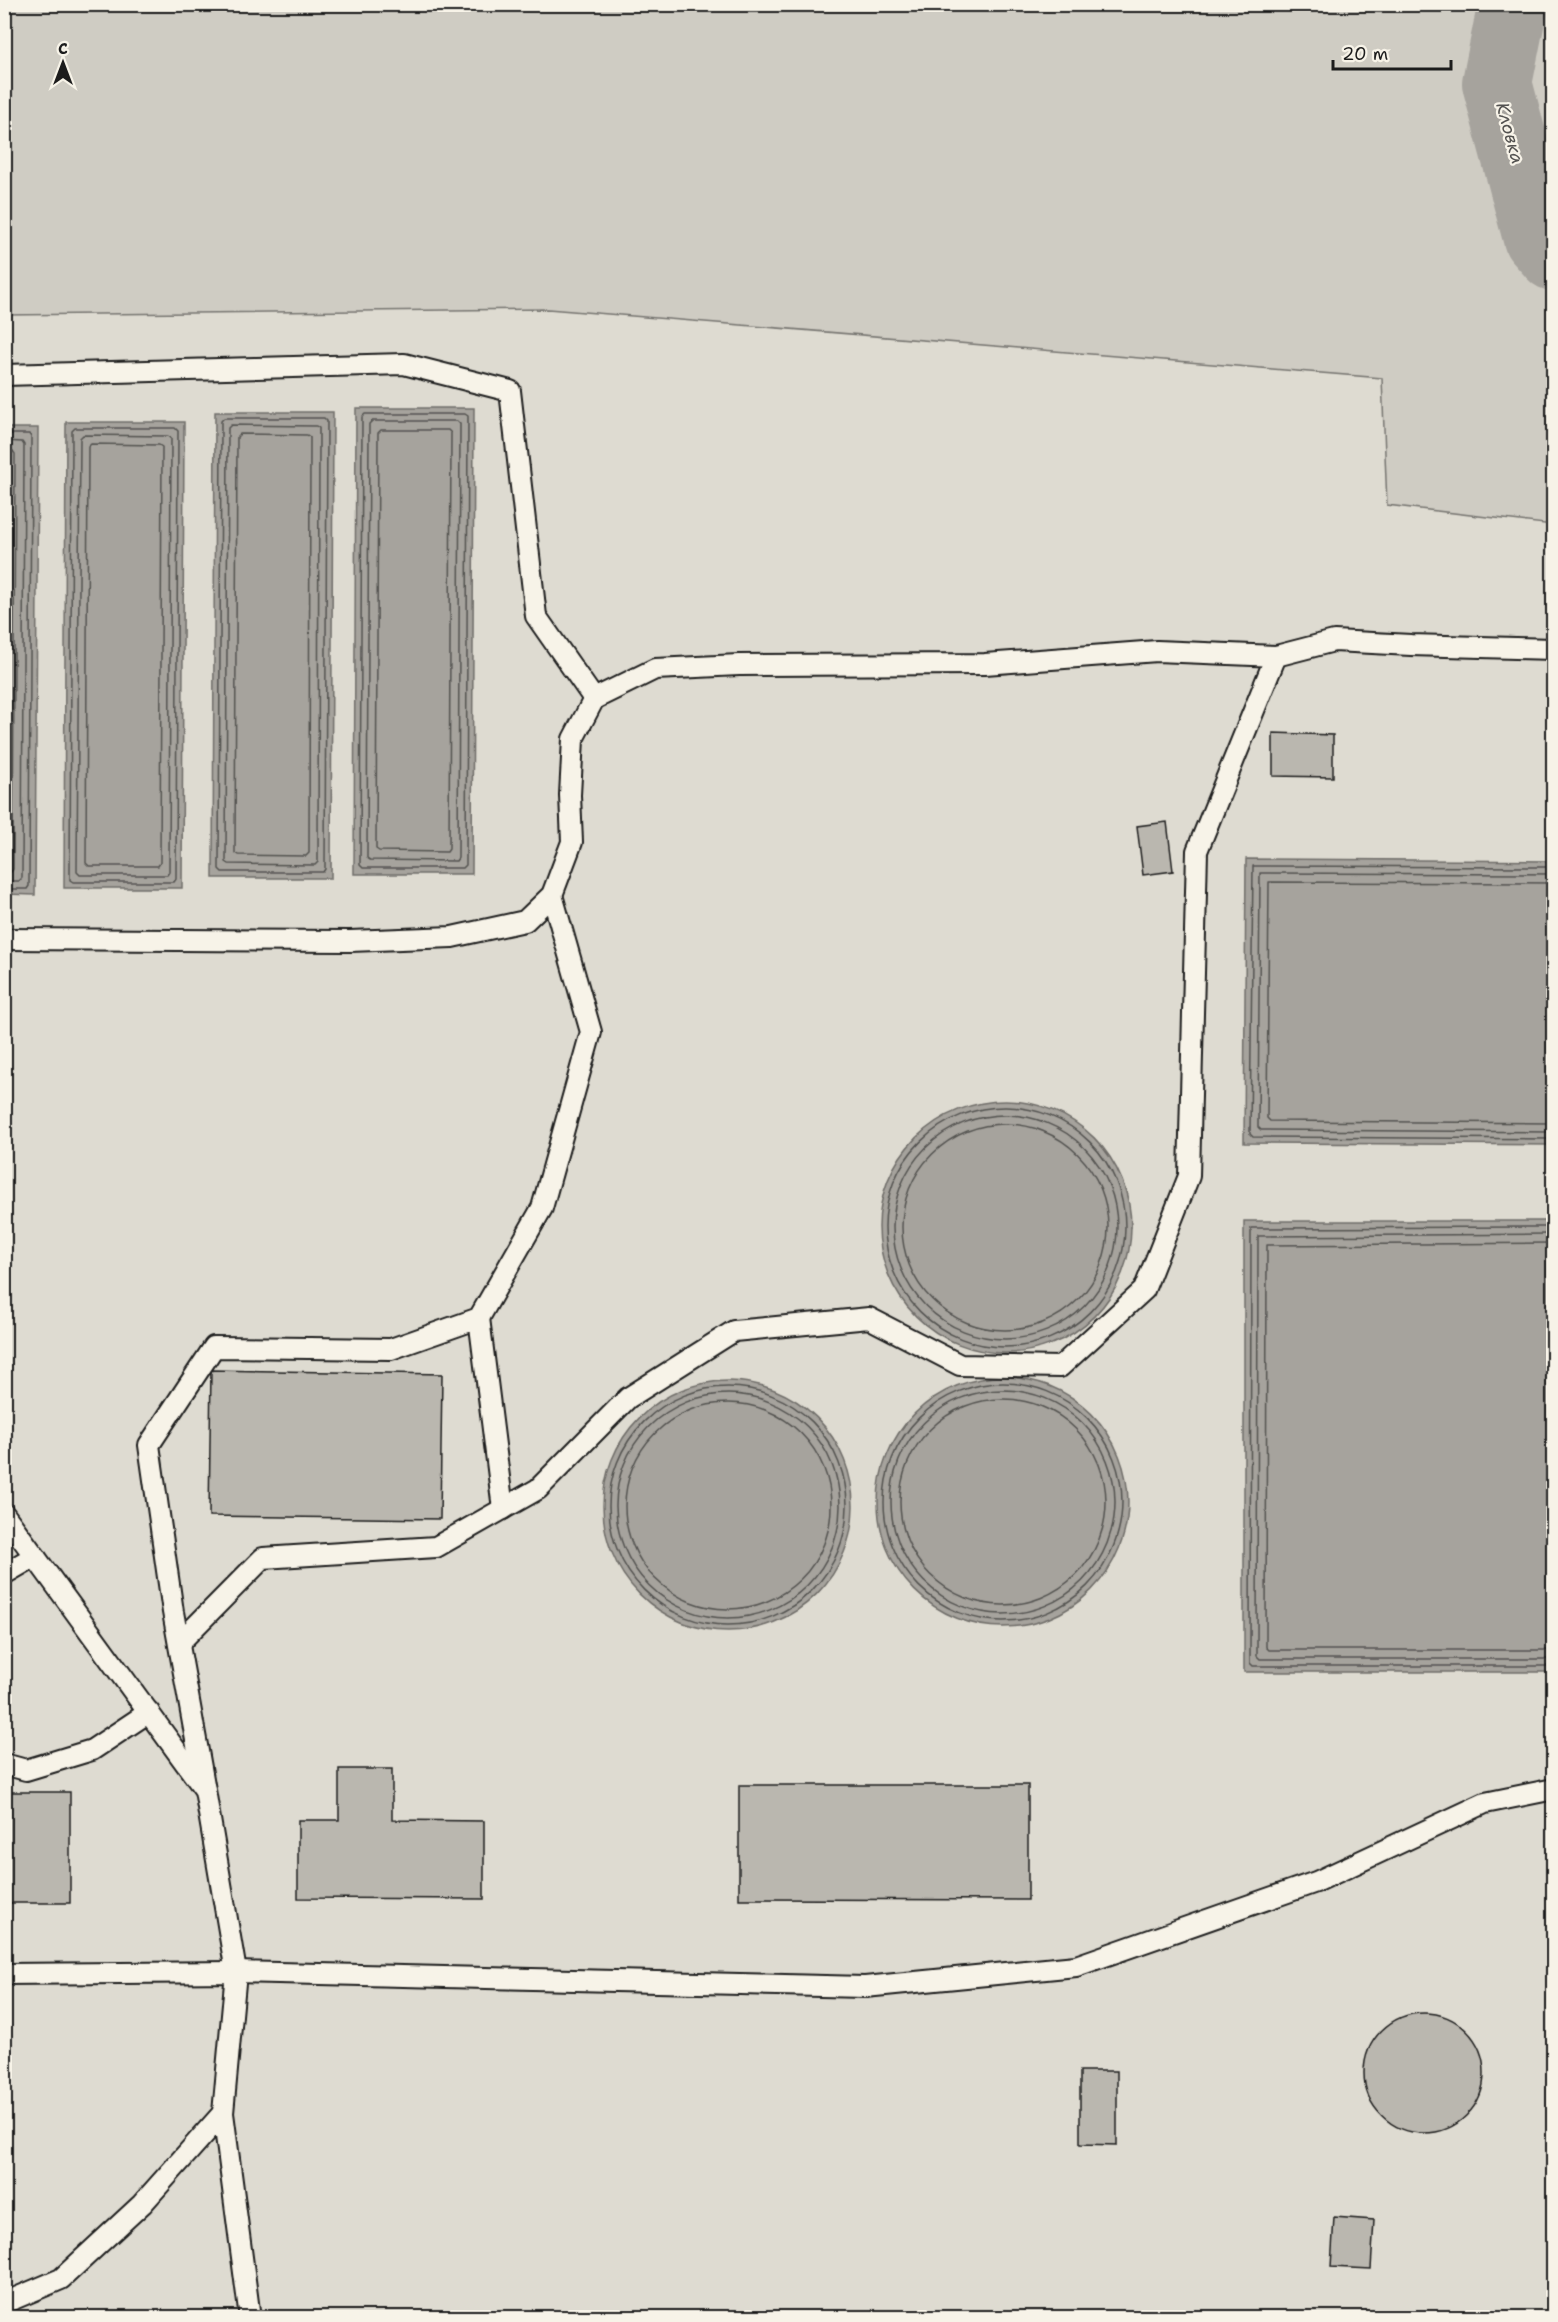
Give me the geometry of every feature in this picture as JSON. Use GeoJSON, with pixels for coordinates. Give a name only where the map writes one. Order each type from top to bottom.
{"type":"FeatureCollection","features":[{"type":"Feature","properties":{"kind":"lane"},"geometry":{"type":"LineString","coordinates":[[4,375],[404,364],[510,391],[536,616],[594,699]]}},
{"type":"Feature","properties":{"kind":"lane"},"geometry":{"type":"LineString","coordinates":[[4,939],[350,941],[452,937],[525,921],[552,895],[572,842],[570,795],[573,739],[594,699],[655,669],[740,665],[985,664],[1157,651],[1276,657],[1334,641],[1554,649]]}},
{"type":"Feature","properties":{"kind":"lane"},"geometry":{"type":"LineString","coordinates":[[179,1643],[263,1558],[436,1547],[538,1489],[628,1398],[734,1331],[869,1318],[960,1365],[1060,1367],[1144,1290],[1189,1176],[1197,851],[1276,657]]}},
{"type":"Feature","properties":{"kind":"lane"},"geometry":{"type":"LineString","coordinates":[[502,1509],[479,1318],[542,1209],[591,1032],[552,895]]}},
{"type":"Feature","properties":{"kind":"lane"},"geometry":{"type":"LineString","coordinates":[[250,2318],[223,2113],[236,1972],[179,1643],[148,1445],[214,1347],[391,1349],[479,1318]]}},
{"type":"Feature","properties":{"kind":"lane"},"geometry":{"type":"LineString","coordinates":[[4,1514],[205,1790]]}},
{"type":"Feature","properties":{"kind":"lane"},"geometry":{"type":"LineString","coordinates":[[4,1574],[35,1556]]}},
{"type":"Feature","properties":{"kind":"lane"},"geometry":{"type":"LineString","coordinates":[[4,1764],[26,1770],[92,1750],[148,1712]]}},
{"type":"Feature","properties":{"kind":"lane"},"geometry":{"type":"LineString","coordinates":[[4,1974],[236,1972],[865,1988],[1076,1966],[1316,1881],[1485,1803],[1554,1789]]}},
{"type":"Feature","properties":{"kind":"lane"},"geometry":{"type":"LineString","coordinates":[[4,2303],[61,2279],[142,2204],[223,2113]]}},
{"type":"Feature","properties":{"kind":"shaded area"},"geometry":{"type":"Polygon","coordinates":[[[4,5],[1553,5],[1553,525],[1387,505],[1382,378],[548,309],[5,315],[4,5]]]}},
{"type":"Feature","properties":{"kind":"shaded area"},"geometry":{"type":"Polygon","coordinates":[[[548,309],[1382,378],[1387,504],[1553,525],[1553,2317],[5,2317],[4,315],[548,309]]]}},
{"type":"Feature","properties":{"kind":"water"},"geometry":{"type":"Polygon","coordinates":[[[356,408],[474,408],[472,874],[354,874],[356,408]]]}},
{"type":"Feature","properties":{"kind":"water"},"geometry":{"type":"Polygon","coordinates":[[[215,412],[333,412],[331,878],[213,878],[215,412]]]}},
{"type":"Feature","properties":{"kind":"water"},"geometry":{"type":"Polygon","coordinates":[[[66,422],[184,422],[182,888],[64,888],[66,422]]]}},
{"type":"Feature","properties":{"kind":"water"},"geometry":{"type":"Polygon","coordinates":[[[5,428],[38,428],[35,895],[5,894],[5,428]]]}},
{"type":"Feature","properties":{"kind":"water"},"geometry":{"type":"Polygon","coordinates":[[[1246,859],[1553,861],[1553,1145],[1244,1143],[1246,859]]]}},
{"type":"Feature","properties":{"kind":"water"},"geometry":{"type":"Polygon","coordinates":[[[1005,1101],[1029,1104],[1053,1111],[1075,1123],[1094,1138],[1109,1157],[1121,1179],[1128,1203],[1131,1227],[1128,1251],[1121,1275],[1109,1297],[1094,1316],[1075,1331],[1053,1343],[1029,1350],[1005,1353],[981,1350],[957,1343],[935,1331],[916,1316],[901,1297],[889,1275],[882,1251],[879,1227],[882,1203],[889,1179],[901,1157],[916,1138],[935,1123],[957,1111],[981,1104],[1005,1101]]]}},
{"type":"Feature","properties":{"kind":"water"},"geometry":{"type":"Polygon","coordinates":[[[1244,1221],[1553,1221],[1553,1672],[1244,1672],[1244,1221]]]}},
{"type":"Feature","properties":{"kind":"water"},"geometry":{"type":"Polygon","coordinates":[[[991,1377],[1015,1377],[1039,1382],[1062,1391],[1092,1413],[1107,1432],[1119,1454],[1126,1478],[1128,1502],[1126,1526],[1119,1550],[1107,1572],[1092,1591],[1073,1606],[1051,1618],[1015,1627],[991,1627],[967,1622],[944,1613],[923,1599],[906,1582],[892,1561],[883,1538],[878,1514],[878,1490],[883,1466],[892,1443],[906,1422],[923,1405],[944,1391],[967,1382],[991,1377]]]}},
{"type":"Feature","properties":{"kind":"water"},"geometry":{"type":"Polygon","coordinates":[[[716,1381],[740,1381],[764,1386],[787,1395],[817,1417],[832,1436],[844,1458],[851,1482],[853,1506],[851,1530],[844,1554],[832,1576],[817,1595],[798,1610],[776,1622],[740,1631],[716,1631],[692,1626],[669,1617],[648,1603],[631,1586],[617,1565],[608,1542],[603,1518],[603,1494],[608,1470],[617,1447],[631,1426],[648,1409],[669,1395],[692,1386],[716,1381]]]}},
{"type":"Feature","properties":{"kind":"building"},"geometry":{"type":"Polygon","coordinates":[[[1273,733],[1333,735],[1333,777],[1273,776],[1273,733]]]}},
{"type":"Feature","properties":{"kind":"building"},"geometry":{"type":"Polygon","coordinates":[[[1167,822],[1173,871],[1143,875],[1137,826],[1167,822]]]}},
{"type":"Feature","properties":{"kind":"building"},"geometry":{"type":"Polygon","coordinates":[[[211,1370],[442,1374],[440,1519],[209,1516],[211,1370]]]}},
{"type":"Feature","properties":{"kind":"building"},"geometry":{"type":"Polygon","coordinates":[[[339,1769],[392,1769],[392,1820],[484,1821],[484,1899],[298,1898],[298,1820],[339,1820],[339,1769]]]}},
{"type":"Feature","properties":{"kind":"building"},"geometry":{"type":"Polygon","coordinates":[[[739,1785],[1028,1785],[1028,1900],[739,1899],[739,1785]]]}},
{"type":"Feature","properties":{"kind":"building"},"geometry":{"type":"Polygon","coordinates":[[[4,1792],[70,1792],[70,1903],[4,1903],[4,1792]]]}},
{"type":"Feature","properties":{"kind":"building"},"geometry":{"type":"Polygon","coordinates":[[[1424,2013],[1447,2018],[1466,2031],[1479,2050],[1484,2073],[1479,2096],[1466,2115],[1447,2128],[1424,2133],[1401,2128],[1382,2115],[1369,2096],[1364,2073],[1369,2050],[1382,2031],[1401,2018],[1424,2013]]]}},
{"type":"Feature","properties":{"kind":"building"},"geometry":{"type":"Polygon","coordinates":[[[1080,2071],[1117,2071],[1117,2145],[1080,2144],[1080,2071]]]}},
{"type":"Feature","properties":{"kind":"building"},"geometry":{"type":"Polygon","coordinates":[[[1334,2217],[1374,2220],[1371,2269],[1331,2267],[1334,2217]]]}},
{"type":"Feature","properties":{"kind":"waterway","name":"Кловка"},"geometry":{"type":"LineString","coordinates":[[1513,4],[1497,83],[1538,238],[1554,256]]}}]}
